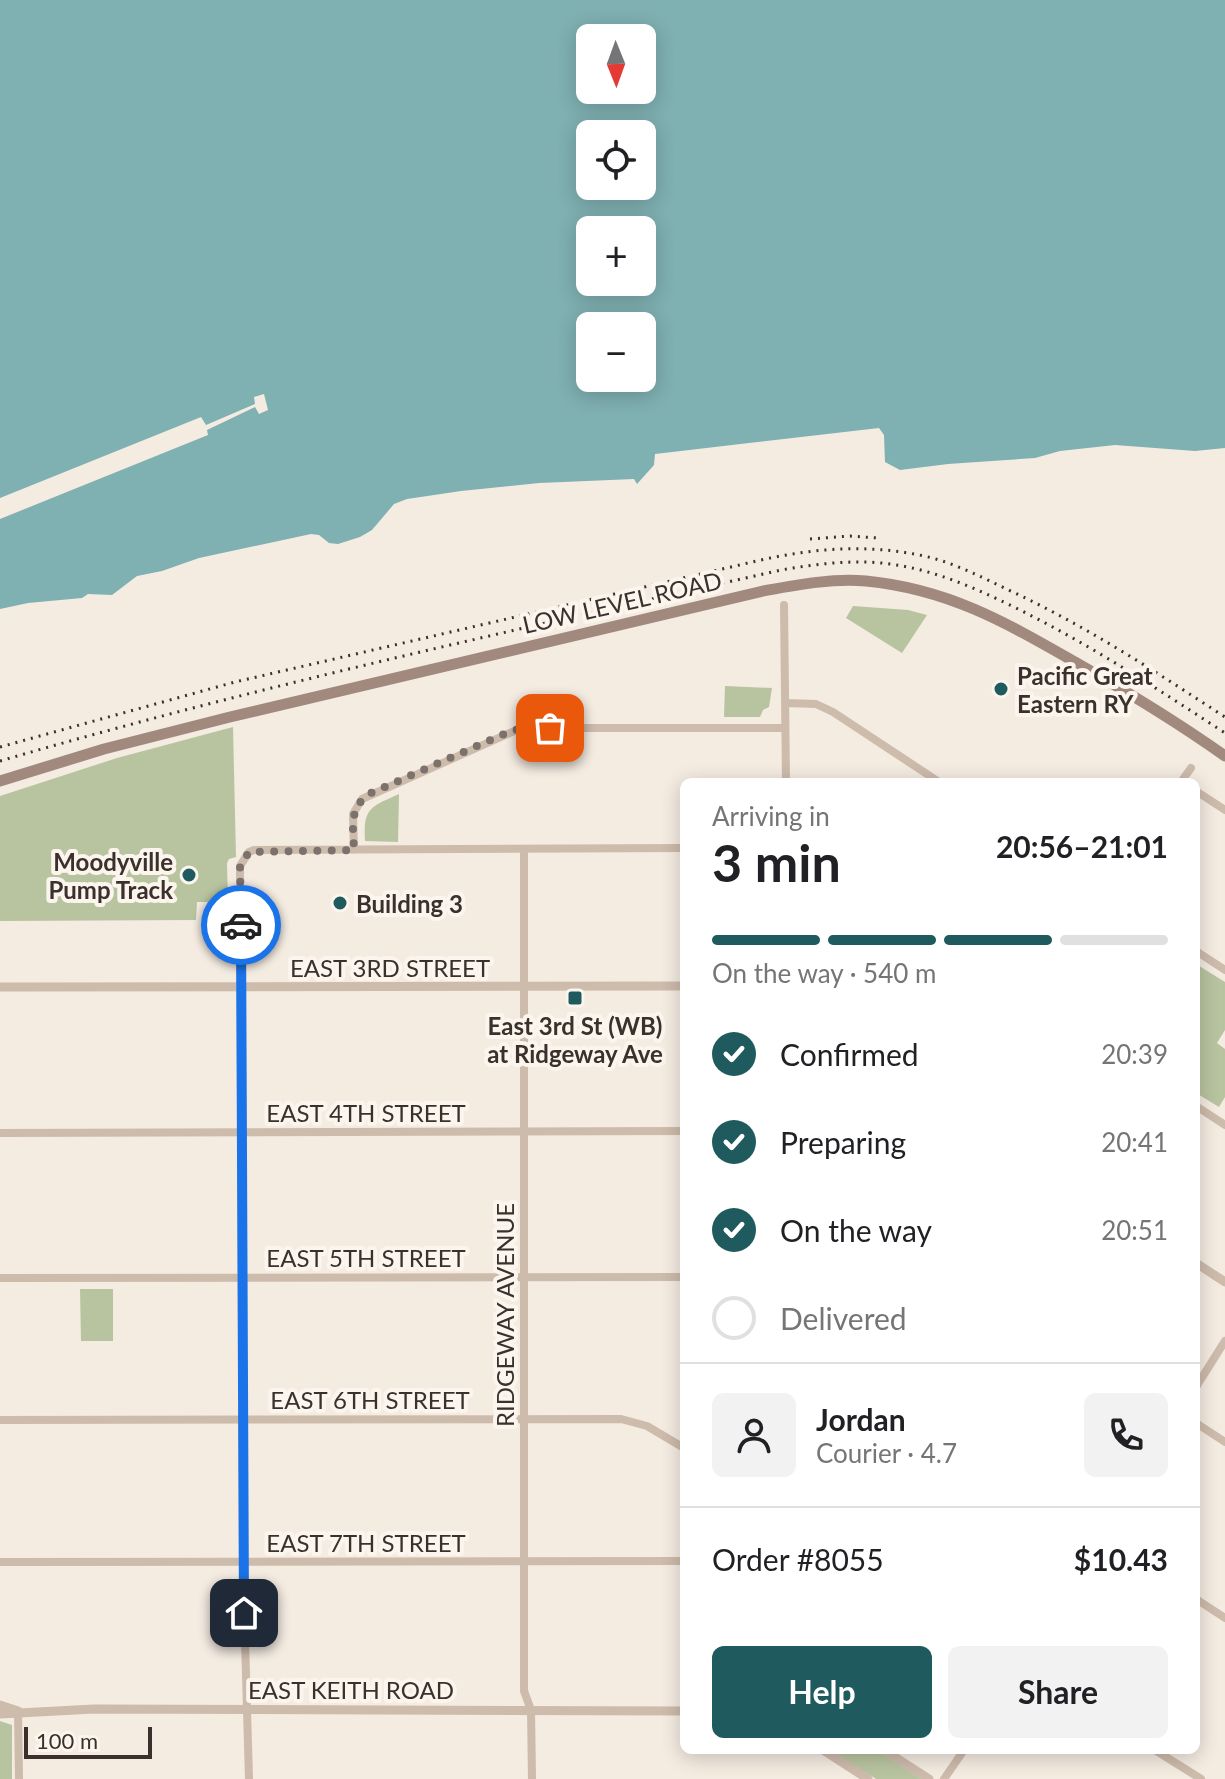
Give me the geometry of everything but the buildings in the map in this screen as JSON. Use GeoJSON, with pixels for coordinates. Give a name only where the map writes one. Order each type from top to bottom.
{"type":"FeatureCollection","features":[{"type":"Feature","properties":{"kind":"main road","name":"LOW LEVEL ROAD"},"geometry":{"type":"LineString","coordinates":[[0,781],[104,749],[230,717],[763,591],[834,581],[864,581],[923,590],[994,616],[1129,693],[1225,756]]}},
{"type":"Feature","properties":{"kind":"street"},"geometry":{"type":"LineString","coordinates":[[784,605],[786,778]]}},
{"type":"Feature","properties":{"kind":"street"},"geometry":{"type":"LineString","coordinates":[[786,703],[816,704],[833,712],[933,778]]}},
{"type":"Feature","properties":{"kind":"street"},"geometry":{"type":"LineString","coordinates":[[354,850],[353,814],[362,799],[513,730],[785,728]]}},
{"type":"Feature","properties":{"kind":"street"},"geometry":{"type":"LineString","coordinates":[[1185,778],[1191,768]]}},
{"type":"Feature","properties":{"kind":"street"},"geometry":{"type":"LineString","coordinates":[[1200,794],[1225,810]]}},
{"type":"Feature","properties":{"kind":"street"},"geometry":{"type":"LineString","coordinates":[[249,1779],[243,1561],[240,866],[254,850],[680,848]]}},
{"type":"Feature","properties":{"kind":"street","name":"RIDGEWAY AVENUE"},"geometry":{"type":"LineString","coordinates":[[524,849],[524,1691],[531,1710],[532,1779]]}},
{"type":"Feature","properties":{"kind":"street"},"geometry":{"type":"LineString","coordinates":[[1200,954],[1225,970]]}},
{"type":"Feature","properties":{"kind":"street","name":"EAST 3RD STREET"},"geometry":{"type":"LineString","coordinates":[[0,987],[680,986]]}},
{"type":"Feature","properties":{"kind":"street"},"geometry":{"type":"LineString","coordinates":[[1200,1109],[1225,1125]]}},
{"type":"Feature","properties":{"kind":"street","name":"EAST 4TH STREET"},"geometry":{"type":"LineString","coordinates":[[0,1133],[680,1131]]}},
{"type":"Feature","properties":{"kind":"street"},"geometry":{"type":"LineString","coordinates":[[1200,1266],[1225,1282]]}},
{"type":"Feature","properties":{"kind":"street","name":"EAST 5TH STREET"},"geometry":{"type":"LineString","coordinates":[[0,1278],[680,1277]]}},
{"type":"Feature","properties":{"kind":"street"},"geometry":{"type":"LineString","coordinates":[[1200,1381],[1225,1341]]}},
{"type":"Feature","properties":{"kind":"street","name":"EAST 6TH STREET"},"geometry":{"type":"LineString","coordinates":[[0,1420],[629,1420],[647,1426],[680,1446]]}},
{"type":"Feature","properties":{"kind":"street"},"geometry":{"type":"LineString","coordinates":[[1200,1426],[1225,1442]]}},
{"type":"Feature","properties":{"kind":"street","name":"EAST 7TH STREET"},"geometry":{"type":"LineString","coordinates":[[0,1562],[680,1561]]}},
{"type":"Feature","properties":{"kind":"street"},"geometry":{"type":"LineString","coordinates":[[1200,1602],[1225,1618]]}},
{"type":"Feature","properties":{"kind":"street","name":"EAST KEITH ROAD"},"geometry":{"type":"LineString","coordinates":[[0,1705],[18,1711]]}},
{"type":"Feature","properties":{"kind":"street","name":"EAST KEITH ROAD"},"geometry":{"type":"LineString","coordinates":[[0,1714],[18,1711],[247,1709],[680,1711]]}},
{"type":"Feature","properties":{"kind":"street"},"geometry":{"type":"LineString","coordinates":[[18,1711],[19,1779]]}},
{"type":"Feature","properties":{"kind":"street"},"geometry":{"type":"LineString","coordinates":[[829,1754],[868,1779]]}},
{"type":"Feature","properties":{"kind":"street"},"geometry":{"type":"LineString","coordinates":[[890,1754],[929,1779]]}},
{"type":"Feature","properties":{"kind":"street"},"geometry":{"type":"LineString","coordinates":[[944,1779],[961,1754]]}},
{"type":"Feature","properties":{"kind":"street"},"geometry":{"type":"LineString","coordinates":[[1161,1754],[1201,1779]]}},
{"type":"Feature","properties":{"kind":"green space"},"geometry":{"type":"Polygon","coordinates":[[[853,606],[908,610],[927,615],[902,653],[846,618],[853,606]]]}},
{"type":"Feature","properties":{"kind":"green space"},"geometry":{"type":"Polygon","coordinates":[[[725,686],[772,688],[769,707],[763,710],[760,717],[724,717],[725,686]]]}},
{"type":"Feature","properties":{"kind":"green space"},"geometry":{"type":"Polygon","coordinates":[[[233,727],[236,857],[227,863],[228,902],[197,902],[196,920],[0,921],[0,796],[117,758],[233,727]]]}},
{"type":"Feature","properties":{"kind":"green space"},"geometry":{"type":"Polygon","coordinates":[[[399,794],[398,842],[365,841],[367,815],[375,806],[399,794]]]}},
{"type":"Feature","properties":{"kind":"green space"},"geometry":{"type":"Polygon","coordinates":[[[1200,966],[1225,982],[1225,1030],[1217,1043],[1225,1049],[1225,1097],[1219,1107],[1200,1095],[1200,966]]]}},
{"type":"Feature","properties":{"kind":"green space"},"geometry":{"type":"Polygon","coordinates":[[[80,1289],[113,1289],[113,1341],[81,1341],[80,1289]]]}},
{"type":"Feature","properties":{"kind":"green space"},"geometry":{"type":"Polygon","coordinates":[[[0,1721],[12,1725],[12,1779],[0,1779],[0,1721]]]}},
{"type":"Feature","properties":{"kind":"green space"},"geometry":{"type":"Polygon","coordinates":[[[836,1754],[883,1754],[921,1779],[876,1779],[836,1754]]]}},
{"type":"Feature","properties":{"kind":"water"},"geometry":{"type":"Polygon","coordinates":[[[0,0],[1225,0],[1225,448],[1195,451],[1115,445],[1060,451],[1035,458],[900,470],[885,462],[884,435],[879,428],[655,454],[654,465],[637,484],[582,489],[519,489],[407,506],[373,536],[336,550],[318,542],[134,583],[119,596],[0,616],[0,0]]]}},
{"type":"Feature","properties":{"kind":"pier"},"geometry":{"type":"Polygon","coordinates":[[[264,394],[268,410],[259,414],[255,407],[207,430],[208,435],[0,519],[0,498],[201,417],[206,425],[255,404],[254,397],[264,394]]]}},
{"type":"Feature","properties":{"kind":"pier"},"geometry":{"type":"Polygon","coordinates":[[[634,479],[637,484],[633,488],[479,497],[408,510],[372,541],[341,552],[325,551],[313,545],[135,587],[116,601],[0,620],[0,609],[82,598],[88,594],[112,595],[137,576],[199,558],[311,534],[338,544],[372,530],[394,504],[407,499],[539,483],[634,479]]]}},
{"type":"Feature","properties":{"kind":"railway"},"geometry":{"type":"LineString","coordinates":[[810,539],[850,536],[878,538]]}},
{"type":"Feature","properties":{"kind":"railway"},"geometry":{"type":"LineString","coordinates":[[0,747],[235,682],[761,560],[842,549],[903,552],[936,559],[970,572],[1096,636],[1225,717]]}},
{"type":"Feature","properties":{"kind":"railway"},"geometry":{"type":"LineString","coordinates":[[0,761],[194,708],[585,614],[781,570],[849,562],[907,567],[939,575],[985,594],[1096,652],[1225,733]]}},
{"type":"Feature","properties":{"kind":"way so far"},"geometry":{"type":"LineString","coordinates":[[241,925],[240,866],[249,852],[354,850],[353,814],[369,794],[513,730],[550,728]]}},
{"type":"Feature","properties":{"kind":"place","name":"Pacific Great Eastern RY"},"geometry":{"type":"Point","coordinates":[1001,689]}},
{"type":"Feature","properties":{"kind":"place","name":"Moodyville Pump Track"},"geometry":{"type":"Point","coordinates":[189,875]}},
{"type":"Feature","properties":{"kind":"place","name":"Building 3"},"geometry":{"type":"Point","coordinates":[340,903]}},
{"type":"Feature","properties":{"kind":"place","name":"East 3rd St (WB) at Ridgeway Ave"},"geometry":{"type":"Point","coordinates":[575,998]}},
{"type":"Feature","properties":{"kind":"route"},"geometry":{"type":"LineString","coordinates":[[241,925],[244,1613]]}}]}
